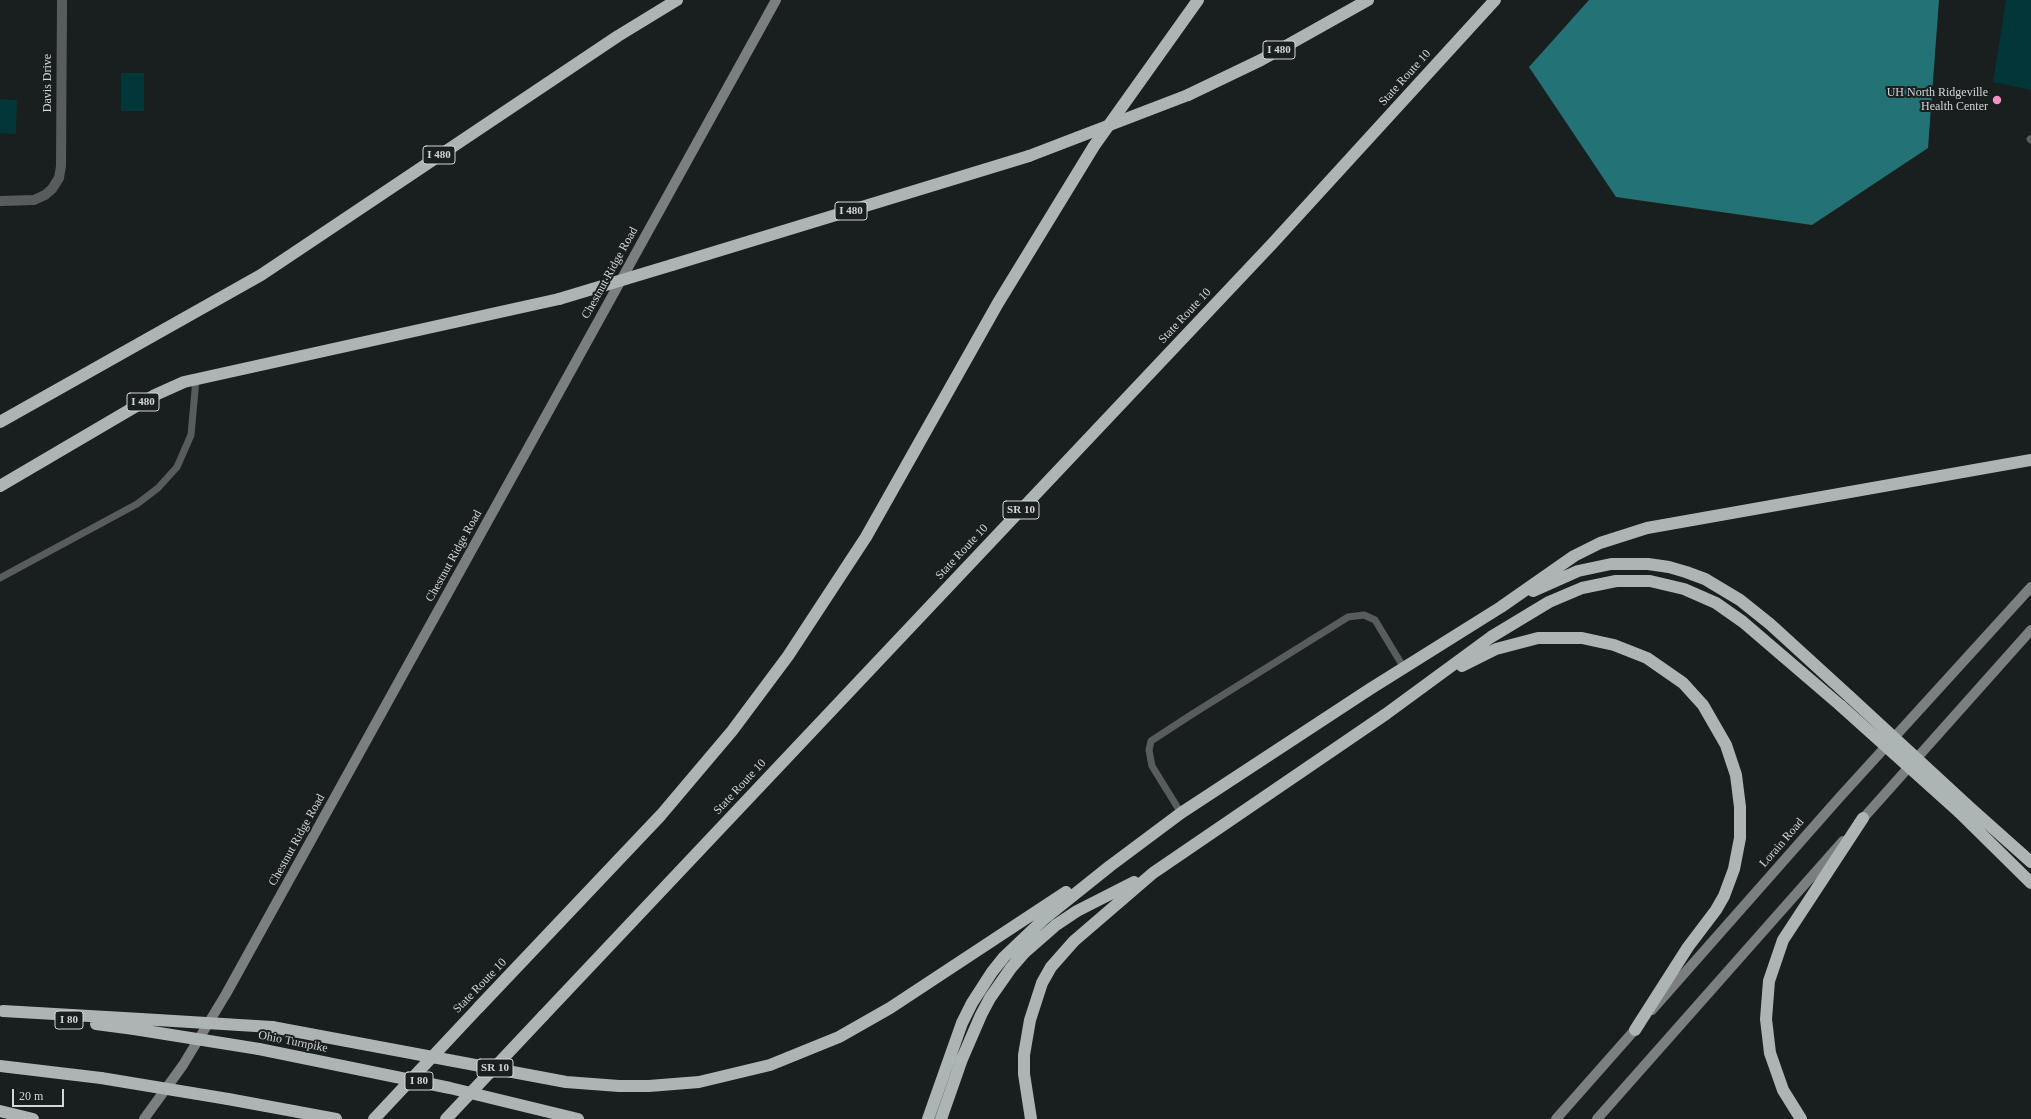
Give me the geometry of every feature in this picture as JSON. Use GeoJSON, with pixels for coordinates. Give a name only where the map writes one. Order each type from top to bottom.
{"type":"FeatureCollection","features":[{"type":"Feature","properties":{"kind":"highway","name":"I 480"},"geometry":{"type":"LineString","coordinates":[[0,422],[261,274],[599,49],[677,0]]}},
{"type":"Feature","properties":{"kind":"highway","name":"State Route 10"},"geometry":{"type":"LineString","coordinates":[[374,1119],[661,815],[732,731],[788,656],[866,537],[998,303],[1094,146],[1198,0]]}},
{"type":"Feature","properties":{"kind":"highway","name":"I 480"},"geometry":{"type":"LineString","coordinates":[[0,486],[161,392],[196,379],[559,299],[1029,156],[1188,95],[1262,60],[1368,0]]}},
{"type":"Feature","properties":{"kind":"highway","name":"State Route 10"},"geometry":{"type":"LineString","coordinates":[[446,1119],[1266,249],[1495,0]]}},
{"type":"Feature","properties":{"kind":"highway"},"geometry":{"type":"LineString","coordinates":[[928,1119],[962,1023],[992,972],[1030,931],[1110,866],[1181,813],[1404,668],[1501,607],[1574,556],[1600,543],[1630,532],[2031,460]]}},
{"type":"Feature","properties":{"kind":"highway"},"geometry":{"type":"LineString","coordinates":[[1501,607],[1563,576],[1594,567],[1630,563],[1669,567],[1705,579],[1740,600],[1770,624],[1845,701],[1963,808],[2031,862]]}},
{"type":"Feature","properties":{"kind":"highway"},"geometry":{"type":"LineString","coordinates":[[1030,1119],[1025,1090],[1024,1055],[1030,1020],[1042,983],[1056,960],[1074,941],[1153,873],[1430,682],[1491,637],[1550,602],[1582,588],[1600,583],[1639,580],[1673,585],[1716,603],[1743,622],[1845,701]]}},
{"type":"Feature","properties":{"kind":"highway"},"geometry":{"type":"LineString","coordinates":[[1430,682],[1496,649],[1510,644],[1538,638],[1582,638],[1609,643],[1631,650],[1661,667],[1683,683],[1703,705],[1712,719],[1731,758],[1739,791],[1741,823],[1736,862],[1729,883],[1716,910],[1688,947],[1635,1030]]}},
{"type":"Feature","properties":{"kind":"highway"},"geometry":{"type":"LineString","coordinates":[[1963,808],[2031,883]]}},
{"type":"Feature","properties":{"kind":"highway"},"geometry":{"type":"LineString","coordinates":[[1801,1119],[1783,1090],[1770,1053],[1766,1019],[1769,981],[1783,940],[1864,818]]}},
{"type":"Feature","properties":{"kind":"highway"},"geometry":{"type":"LineString","coordinates":[[2,1011],[272,1027],[407,1051],[566,1082],[619,1086],[649,1086],[699,1082],[770,1064],[839,1037],[890,1008],[1039,909],[1110,866]]}},
{"type":"Feature","properties":{"kind":"highway"},"geometry":{"type":"LineString","coordinates":[[941,1119],[962,1059],[981,1015],[1000,983],[1024,953],[1056,925],[1077,911],[1153,873]]}},
{"type":"Feature","properties":{"kind":"highway","name":"Ohio Turnpike"},"geometry":{"type":"LineString","coordinates":[[2,1011],[134,1029],[258,1049],[450,1088],[578,1119]]}},
{"type":"Feature","properties":{"kind":"highway"},"geometry":{"type":"LineString","coordinates":[[0,1066],[101,1078],[336,1119]]}},
{"type":"Feature","properties":{"kind":"highway"},"geometry":{"type":"LineString","coordinates":[[0,1111],[33,1119]]}},
{"type":"Feature","properties":{"kind":"street","name":"Davis Drive"},"geometry":{"type":"LineString","coordinates":[[0,201],[34,200],[45,195],[52,189],[59,178],[61,166],[62,0]]}},
{"type":"Feature","properties":{"kind":"street","name":"Chestnut Ridge Road"},"geometry":{"type":"LineString","coordinates":[[144,1119],[183,1065],[230,987],[776,0]]}},
{"type":"Feature","properties":{"kind":"street","name":"Lorain Road"},"geometry":{"type":"LineString","coordinates":[[1556,1119],[1839,798],[2031,587]]}},
{"type":"Feature","properties":{"kind":"street"},"geometry":{"type":"LineString","coordinates":[[1597,1119],[2031,630]]}},
{"type":"Feature","properties":{"kind":"lane"},"geometry":{"type":"LineString","coordinates":[[0,578],[137,504],[158,488],[177,467],[191,436],[196,379]]}},
{"type":"Feature","properties":{"kind":"lane"},"geometry":{"type":"LineString","coordinates":[[1181,813],[1152,766],[1149,750],[1151,742],[1194,713],[1348,617],[1364,615],[1375,620],[1404,668]]}},
{"type":"Feature","properties":{"kind":"water"},"geometry":{"type":"Polygon","coordinates":[[[1589,0],[1939,0],[1928,148],[1812,225],[1616,197],[1529,67],[1589,0]]]}},
{"type":"Feature","properties":{"kind":"building"},"geometry":{"type":"Polygon","coordinates":[[[2006,0],[2031,0],[2031,90],[1993,82],[2006,0]]]}},
{"type":"Feature","properties":{"kind":"building"},"geometry":{"type":"Polygon","coordinates":[[[121,73],[144,73],[144,111],[121,111],[121,73]]]}},
{"type":"Feature","properties":{"kind":"building"},"geometry":{"type":"Polygon","coordinates":[[[0,99],[17,100],[16,134],[0,133],[0,99]]]}},
{"type":"Feature","properties":{"kind":"place","name":"UH North Ridgeville Health Center"},"geometry":{"type":"Point","coordinates":[1997,100]}}]}
